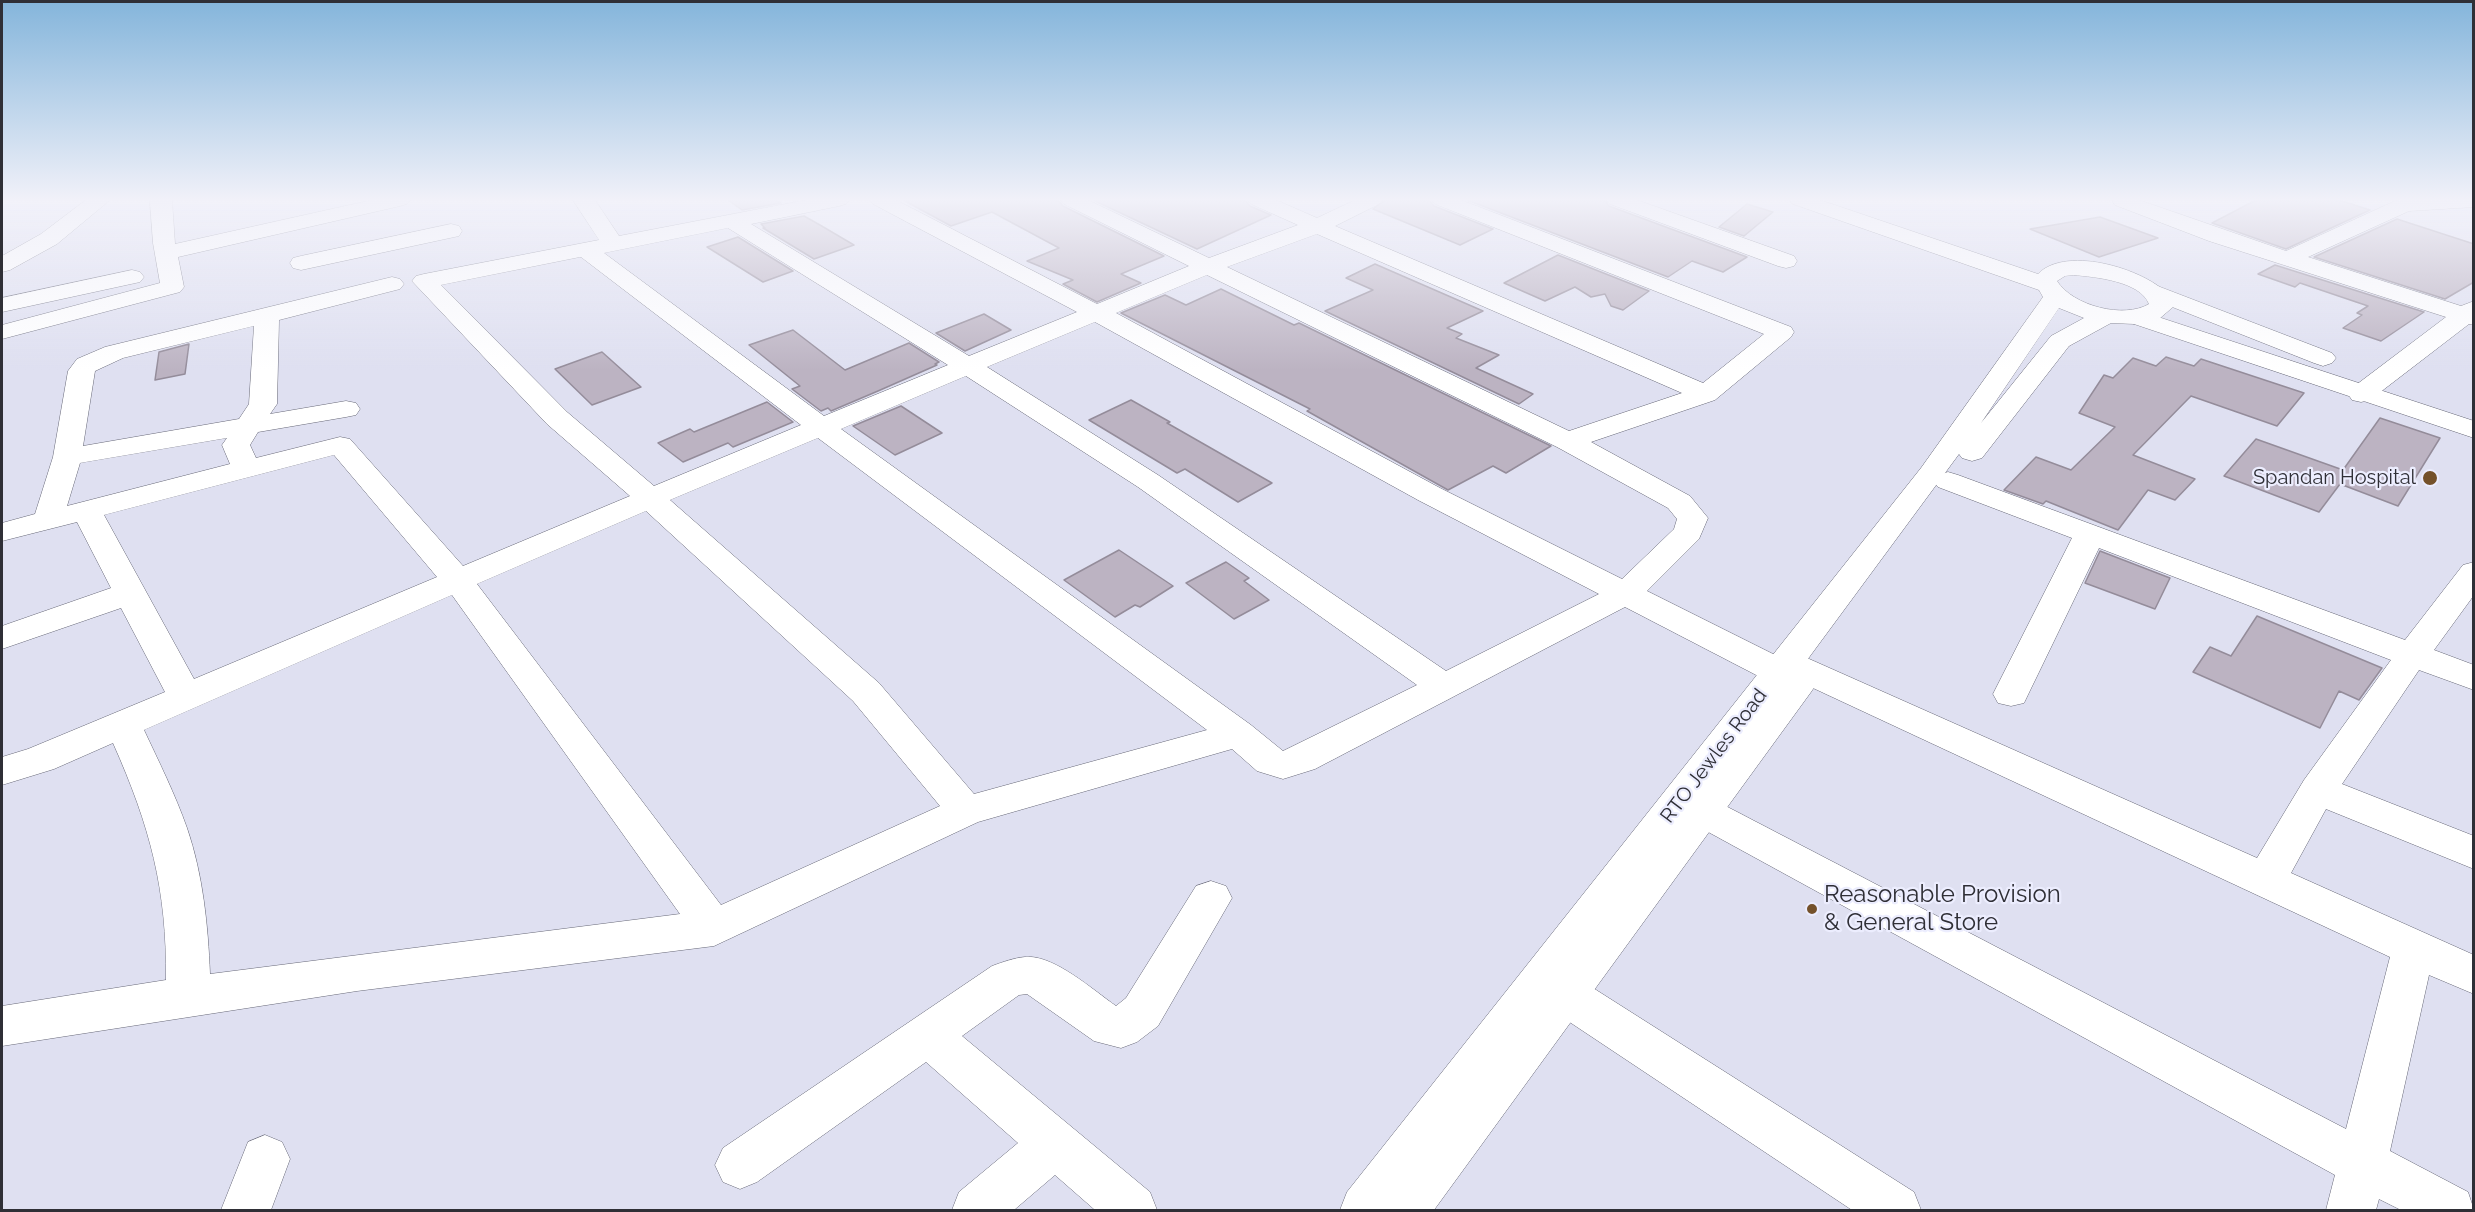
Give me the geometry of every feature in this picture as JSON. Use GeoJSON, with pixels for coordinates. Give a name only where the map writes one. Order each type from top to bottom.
{"type":"FeatureCollection","features":[{"type":"Feature","properties":{"kind":"main road"},"geometry":{"type":"LineString","coordinates":[[2,265],[17,257]]}},
{"type":"Feature","properties":{"kind":"main road"},"geometry":{"type":"LineString","coordinates":[[2,332],[172,287],[167,257]]}},
{"type":"Feature","properties":{"kind":"main road"},"geometry":{"type":"LineString","coordinates":[[2,305],[182,257]]}},
{"type":"Feature","properties":{"kind":"main road"},"geometry":{"type":"LineString","coordinates":[[301,263],[330,257]]}},
{"type":"Feature","properties":{"kind":"main road"},"geometry":{"type":"LineString","coordinates":[[379,257],[392,284]]}},
{"type":"Feature","properties":{"kind":"main road"},"geometry":{"type":"LineString","coordinates":[[48,521],[66,457],[81,371],[86,364],[114,352],[392,284],[424,281],[547,257]]}},
{"type":"Feature","properties":{"kind":"main road"},"geometry":{"type":"LineString","coordinates":[[595,257],[822,428],[1239,734],[1270,761],[1283,765],[1302,759],[1624,594],[1688,532],[1693,518],[1679,502],[1567,441],[1189,257]]}},
{"type":"Feature","properties":{"kind":"main road"},"geometry":{"type":"LineString","coordinates":[[789,257],[1148,481],[1444,687]]}},
{"type":"Feature","properties":{"kind":"main road"},"geometry":{"type":"LineString","coordinates":[[988,257],[1429,494],[1624,594],[1792,672],[2266,880],[2474,975]]}},
{"type":"Feature","properties":{"kind":"main road"},"geometry":{"type":"LineString","coordinates":[[2,771],[42,759],[650,498],[1234,257]]}},
{"type":"Feature","properties":{"kind":"main road"},"geometry":{"type":"LineString","coordinates":[[1388,257],[1706,394]]}},
{"type":"Feature","properties":{"kind":"main road"},"geometry":{"type":"LineString","coordinates":[[1567,441],[1706,394],[1782,332],[1588,257]]}},
{"type":"Feature","properties":{"kind":"main road"},"geometry":{"type":"LineString","coordinates":[[1774,257],[1786,261]]}},
{"type":"Feature","properties":{"kind":"main road"},"geometry":{"type":"LineString","coordinates":[[1979,257],[2058,283],[2109,272],[2127,277],[2155,292],[2370,387],[2474,430]]}},
{"type":"Feature","properties":{"kind":"main road"},"geometry":{"type":"LineString","coordinates":[[2003,257],[2058,283],[2069,304],[2122,316],[2370,387],[2474,412]]}},
{"type":"Feature","properties":{"kind":"main road"},"geometry":{"type":"LineString","coordinates":[[2284,257],[2470,314]]}},
{"type":"Feature","properties":{"kind":"main road"},"geometry":{"type":"LineString","coordinates":[[424,281],[557,418],[650,498],[866,692],[966,812]]}},
{"type":"Feature","properties":{"kind":"main road","name":"RTO Jewles Road"},"geometry":{"type":"LineString","coordinates":[[1404,1210],[1704,812],[1792,672],[1931,474],[2058,283]]}},
{"type":"Feature","properties":{"kind":"main road","name":"RTO Jewles Road"},"geometry":{"type":"LineString","coordinates":[[1365,1210],[1792,672],[2060,341],[2122,316],[2156,313],[2162,307],[2161,300],[2155,292]]}},
{"type":"Feature","properties":{"kind":"main road"},"geometry":{"type":"LineString","coordinates":[[2370,387],[2470,314]]}},
{"type":"Feature","properties":{"kind":"main road"},"geometry":{"type":"LineString","coordinates":[[248,470],[236,445],[263,404],[267,316]]}},
{"type":"Feature","properties":{"kind":"main road"},"geometry":{"type":"LineString","coordinates":[[66,457],[246,428],[346,409]]}},
{"type":"Feature","properties":{"kind":"main road"},"geometry":{"type":"LineString","coordinates":[[2,532],[87,512],[340,445],[458,581],[714,928]]}},
{"type":"Feature","properties":{"kind":"main road"},"geometry":{"type":"LineString","coordinates":[[1948,481],[2474,678]]}},
{"type":"Feature","properties":{"kind":"main road"},"geometry":{"type":"LineString","coordinates":[[87,512],[186,698]]}},
{"type":"Feature","properties":{"kind":"main road"},"geometry":{"type":"LineString","coordinates":[[2011,694],[2090,534]]}},
{"type":"Feature","properties":{"kind":"main road"},"geometry":{"type":"LineString","coordinates":[[2266,880],[2318,790],[2412,655],[2474,572]]}},
{"type":"Feature","properties":{"kind":"main road"},"geometry":{"type":"LineString","coordinates":[[2,638],[130,593]]}},
{"type":"Feature","properties":{"kind":"main road"},"geometry":{"type":"LineString","coordinates":[[123,725],[160,807],[180,881],[188,943],[188,996]]}},
{"type":"Feature","properties":{"kind":"main road"},"geometry":{"type":"LineString","coordinates":[[2,1026],[188,996],[714,928],[966,812],[1239,734]]}},
{"type":"Feature","properties":{"kind":"main road"},"geometry":{"type":"LineString","coordinates":[[2318,790],[2474,853]]}},
{"type":"Feature","properties":{"kind":"main road"},"geometry":{"type":"LineString","coordinates":[[1704,812],[2450,1210]]}},
{"type":"Feature","properties":{"kind":"main road"},"geometry":{"type":"LineString","coordinates":[[740,1165],[1008,979],[1027,975],[1041,978],[1110,1027],[1121,1028],[1142,1012],[1211,898]]}},
{"type":"Feature","properties":{"kind":"main road"},"geometry":{"type":"LineString","coordinates":[[2351,1210],[2414,948]]}},
{"type":"Feature","properties":{"kind":"main road"},"geometry":{"type":"LineString","coordinates":[[1566,995],[1896,1210]]}},
{"type":"Feature","properties":{"kind":"main road"},"geometry":{"type":"LineString","coordinates":[[928,1035],[1132,1210]]}},
{"type":"Feature","properties":{"kind":"main road"},"geometry":{"type":"LineString","coordinates":[[977,1210],[1054,1144]]}},
{"type":"Feature","properties":{"kind":"main road"},"geometry":{"type":"LineString","coordinates":[[246,1210],[265,1159]]}},
{"type":"Feature","properties":{"kind":"building"},"geometry":{"type":"Polygon","coordinates":[[[722,257],[770,257],[793,271],[763,282],[722,257]]]}},
{"type":"Feature","properties":{"kind":"building"},"geometry":{"type":"Polygon","coordinates":[[[1038,257],[1163,257],[1121,274],[1141,283],[1097,302],[1063,284],[1073,280],[1027,261],[1038,257]]]}},
{"type":"Feature","properties":{"kind":"building"},"geometry":{"type":"Polygon","coordinates":[[[1555,257],[1562,257],[1649,291],[1623,310],[1611,306],[1605,294],[1591,297],[1575,287],[1545,301],[1504,283],[1555,257]]]}},
{"type":"Feature","properties":{"kind":"building"},"geometry":{"type":"Polygon","coordinates":[[[1615,257],[1747,257],[1723,272],[1692,261],[1668,277],[1615,257]]]}},
{"type":"Feature","properties":{"kind":"building"},"geometry":{"type":"Polygon","coordinates":[[[2314,257],[2474,257],[2474,282],[2445,299],[2314,257]]]}},
{"type":"Feature","properties":{"kind":"building"},"geometry":{"type":"Polygon","coordinates":[[[1375,264],[1483,311],[1447,328],[1462,334],[1456,338],[1499,355],[1476,368],[1533,394],[1519,404],[1325,311],[1373,290],[1346,278],[1375,264]]]}},
{"type":"Feature","properties":{"kind":"building"},"geometry":{"type":"Polygon","coordinates":[[[2275,265],[2424,312],[2381,341],[2343,328],[2362,315],[2357,313],[2368,306],[2300,283],[2295,287],[2258,274],[2275,265]]]}},
{"type":"Feature","properties":{"kind":"building"},"geometry":{"type":"Polygon","coordinates":[[[1221,289],[1294,325],[1299,323],[1551,446],[1506,473],[1493,466],[1448,490],[1307,411],[1310,409],[1121,313],[1165,295],[1186,305],[1221,289]]]}},
{"type":"Feature","properties":{"kind":"building"},"geometry":{"type":"Polygon","coordinates":[[[984,314],[1011,330],[965,351],[936,333],[984,314]]]}},
{"type":"Feature","properties":{"kind":"building"},"geometry":{"type":"Polygon","coordinates":[[[793,330],[845,370],[909,343],[939,362],[935,364],[937,365],[831,411],[828,408],[821,411],[792,389],[800,386],[749,345],[793,330]]]}},
{"type":"Feature","properties":{"kind":"building"},"geometry":{"type":"Polygon","coordinates":[[[189,344],[185,374],[155,380],[159,352],[189,344]]]}},
{"type":"Feature","properties":{"kind":"building"},"geometry":{"type":"Polygon","coordinates":[[[602,352],[641,387],[592,405],[555,369],[602,352]]]}},
{"type":"Feature","properties":{"kind":"building"},"geometry":{"type":"Polygon","coordinates":[[[2166,357],[2194,366],[2201,359],[2304,393],[2277,426],[2191,396],[2133,455],[2195,479],[2175,500],[2148,490],[2118,530],[2046,501],[2043,504],[2004,490],[2036,457],[2071,470],[2115,427],[2079,413],[2104,375],[2113,378],[2133,358],[2156,366],[2166,357]]]}},
{"type":"Feature","properties":{"kind":"building"},"geometry":{"type":"Polygon","coordinates":[[[1131,400],[1272,483],[1238,502],[1185,469],[1177,473],[1089,420],[1131,400]]]}},
{"type":"Feature","properties":{"kind":"building"},"geometry":{"type":"Polygon","coordinates":[[[767,402],[793,422],[733,447],[728,443],[683,462],[658,443],[690,429],[694,432],[767,402]]]}},
{"type":"Feature","properties":{"kind":"building"},"geometry":{"type":"Polygon","coordinates":[[[901,406],[942,433],[895,455],[853,426],[901,406]]]}},
{"type":"Feature","properties":{"kind":"building"},"geometry":{"type":"Polygon","coordinates":[[[2380,418],[2440,438],[2398,506],[2340,484],[2319,512],[2224,476],[2256,439],[2343,470],[2380,418]]]}},
{"type":"Feature","properties":{"kind":"building"},"geometry":{"type":"Polygon","coordinates":[[[1119,550],[1173,586],[1140,607],[1135,605],[1115,617],[1064,580],[1119,550]]]}},
{"type":"Feature","properties":{"kind":"building"},"geometry":{"type":"Polygon","coordinates":[[[2100,551],[2170,578],[2155,609],[2085,583],[2100,551]]]}},
{"type":"Feature","properties":{"kind":"building"},"geometry":{"type":"Polygon","coordinates":[[[1226,562],[1249,578],[1244,581],[1269,600],[1234,619],[1186,583],[1226,562]]]}},
{"type":"Feature","properties":{"kind":"building"},"geometry":{"type":"Polygon","coordinates":[[[2257,616],[2382,668],[2359,700],[2339,691],[2320,728],[2193,672],[2210,647],[2231,656],[2257,616]]]}},
{"type":"Feature","properties":{"kind":"place","name":"Spandan Hospital"},"geometry":{"type":"Point","coordinates":[2430,478]}},
{"type":"Feature","properties":{"kind":"place","name":"Reasonable Provision & General Store"},"geometry":{"type":"Point","coordinates":[1812,909]}}]}
